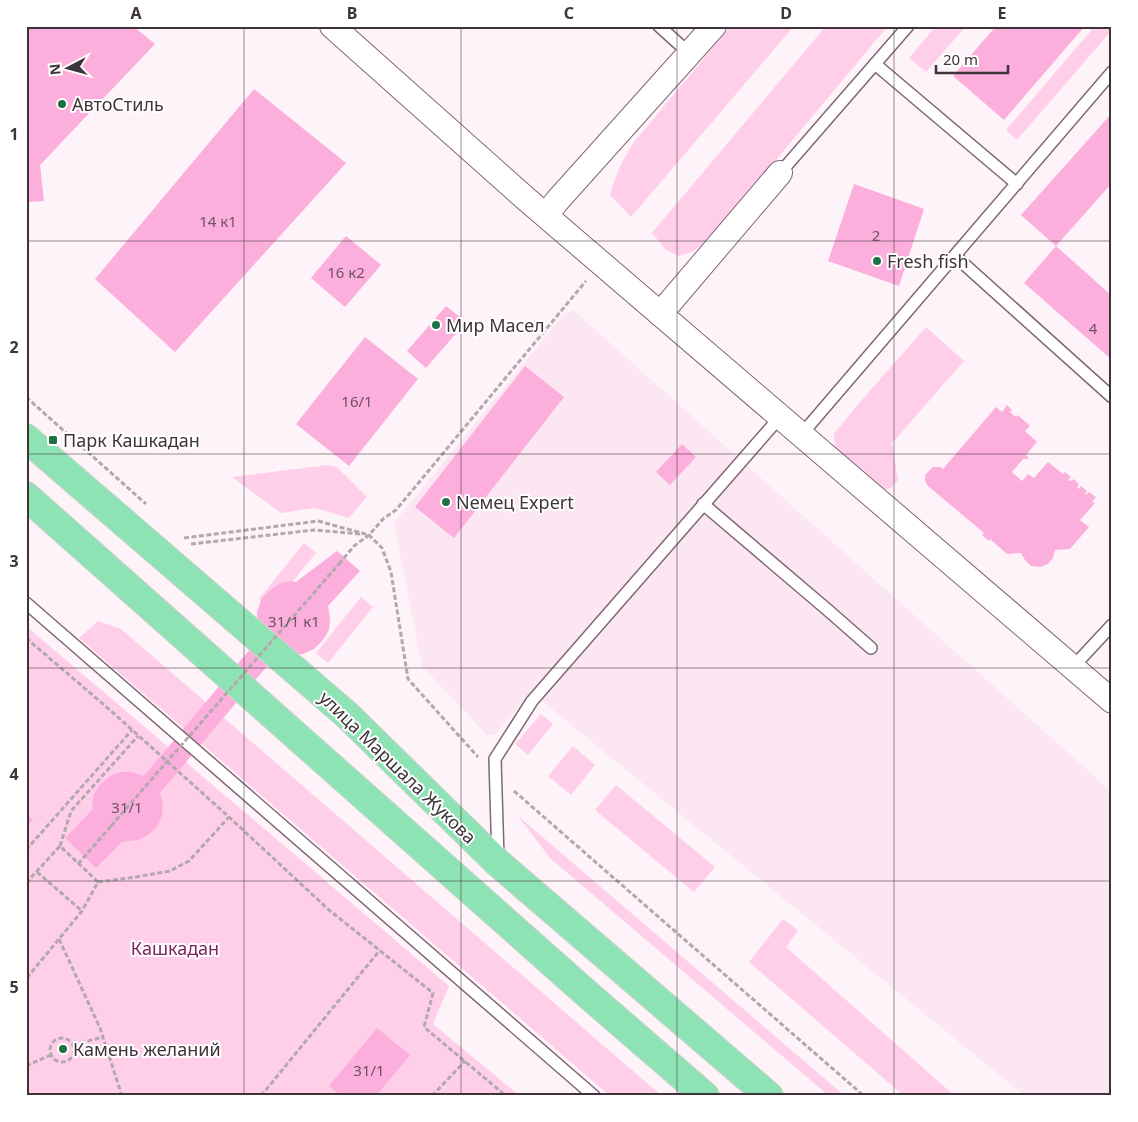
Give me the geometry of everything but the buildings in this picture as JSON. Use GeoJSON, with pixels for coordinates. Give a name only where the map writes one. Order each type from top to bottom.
{"type":"FeatureCollection","features":[{"type":"Feature","properties":{"kind":"main road","name":"улица Маршала Жукова"},"geometry":{"type":"LineString","coordinates":[[26,438],[347,715],[498,863],[770,1096]]}},
{"type":"Feature","properties":{"kind":"main road"},"geometry":{"type":"LineString","coordinates":[[26,496],[586,993],[705,1096]]}},
{"type":"Feature","properties":{"kind":"street"},"geometry":{"type":"LineString","coordinates":[[332,26],[525,198],[1112,701]]}},
{"type":"Feature","properties":{"kind":"street"},"geometry":{"type":"LineString","coordinates":[[546,215],[714,26]]}},
{"type":"Feature","properties":{"kind":"street"},"geometry":{"type":"LineString","coordinates":[[660,314],[780,173]]}},
{"type":"Feature","properties":{"kind":"lane"},"geometry":{"type":"LineString","coordinates":[[659,26],[690,54]]}},
{"type":"Feature","properties":{"kind":"lane"},"geometry":{"type":"LineString","coordinates":[[780,173],[908,26]]}},
{"type":"Feature","properties":{"kind":"lane"},"geometry":{"type":"LineString","coordinates":[[875,64],[1017,184]]}},
{"type":"Feature","properties":{"kind":"lane"},"geometry":{"type":"LineString","coordinates":[[801,436],[1112,72]]}},
{"type":"Feature","properties":{"kind":"lane"},"geometry":{"type":"LineString","coordinates":[[955,256],[1112,397]]}},
{"type":"Feature","properties":{"kind":"lane"},"geometry":{"type":"LineString","coordinates":[[498,863],[495,759],[532,701],[780,417]]}},
{"type":"Feature","properties":{"kind":"lane"},"geometry":{"type":"LineString","coordinates":[[704,504],[871,648]]}},
{"type":"Feature","properties":{"kind":"lane"},"geometry":{"type":"LineString","coordinates":[[26,603],[594,1096]]}},
{"type":"Feature","properties":{"kind":"lane"},"geometry":{"type":"LineString","coordinates":[[1072,668],[1112,625]]}},
{"type":"Feature","properties":{"kind":"path"},"geometry":{"type":"LineString","coordinates":[[78,864],[354,546],[369,535],[384,518],[396,510],[601,263]]}},
{"type":"Feature","properties":{"kind":"path"},"geometry":{"type":"LineString","coordinates":[[26,397],[149,506]]}},
{"type":"Feature","properties":{"kind":"path"},"geometry":{"type":"LineString","coordinates":[[177,532],[184,539],[318,521],[369,535],[382,548],[391,572],[408,679],[452,729],[495,775],[864,1096]]}},
{"type":"Feature","properties":{"kind":"path"},"geometry":{"type":"LineString","coordinates":[[182,545],[314,530],[369,535]]}},
{"type":"Feature","properties":{"kind":"path"},"geometry":{"type":"LineString","coordinates":[[26,638],[132,730],[329,910],[433,993],[424,1027],[506,1096]]}},
{"type":"Feature","properties":{"kind":"path"},"geometry":{"type":"LineString","coordinates":[[26,850],[132,730]]}},
{"type":"Feature","properties":{"kind":"path"},"geometry":{"type":"LineString","coordinates":[[26,883],[60,846],[71,810],[138,736]]}},
{"type":"Feature","properties":{"kind":"path"},"geometry":{"type":"LineString","coordinates":[[60,846],[98,882],[136,877],[170,871],[189,861],[229,818]]}},
{"type":"Feature","properties":{"kind":"path"},"geometry":{"type":"LineString","coordinates":[[37,872],[82,911]]}},
{"type":"Feature","properties":{"kind":"path"},"geometry":{"type":"LineString","coordinates":[[26,978],[82,911],[98,882]]}},
{"type":"Feature","properties":{"kind":"path"},"geometry":{"type":"LineString","coordinates":[[59,938],[103,1037],[122,1096]]}},
{"type":"Feature","properties":{"kind":"path"},"geometry":{"type":"LineString","coordinates":[[261,1096],[380,950]]}},
{"type":"Feature","properties":{"kind":"path"},"geometry":{"type":"LineString","coordinates":[[73,1045],[103,1037]]}},
{"type":"Feature","properties":{"kind":"path"},"geometry":{"type":"LineString","coordinates":[[59,1038],[68,1039],[73,1045],[74,1052],[67,1061],[60,1062],[51,1055],[51,1047],[59,1038]]}},
{"type":"Feature","properties":{"kind":"path"},"geometry":{"type":"LineString","coordinates":[[26,1066],[51,1055]]}},
{"type":"Feature","properties":{"kind":"path"},"geometry":{"type":"LineString","coordinates":[[432,1096],[465,1061]]}},
{"type":"Feature","properties":{"kind":"shaded area"},"geometry":{"type":"Polygon","coordinates":[[[573,310],[1112,792],[1112,1096],[1025,1096],[531,692],[496,734],[487,735],[422,666],[394,523],[564,314],[573,310]]]}},
{"type":"Feature","properties":{"kind":"green space"},"geometry":{"type":"Polygon","coordinates":[[[731,26],[794,26],[631,217],[610,195],[623,161],[634,142],[731,26]]]}},
{"type":"Feature","properties":{"kind":"green space"},"geometry":{"type":"Polygon","coordinates":[[[826,26],[887,27],[715,233],[694,251],[679,256],[666,250],[652,233],[826,26]]]}},
{"type":"Feature","properties":{"kind":"green space"},"geometry":{"type":"Polygon","coordinates":[[[936,26],[966,26],[926,72],[909,58],[936,26]]]}},
{"type":"Feature","properties":{"kind":"green space"},"geometry":{"type":"Polygon","coordinates":[[[1095,26],[1112,26],[1112,30],[1017,140],[1006,130],[1095,26]]]}},
{"type":"Feature","properties":{"kind":"green space"},"geometry":{"type":"Polygon","coordinates":[[[926,327],[964,361],[892,443],[898,480],[891,488],[881,491],[835,448],[834,434],[926,327]]]}},
{"type":"Feature","properties":{"kind":"green space"},"geometry":{"type":"Polygon","coordinates":[[[328,465],[337,467],[367,497],[349,518],[315,508],[281,513],[232,477],[328,465]]]}},
{"type":"Feature","properties":{"kind":"green space"},"geometry":{"type":"Polygon","coordinates":[[[304,543],[316,553],[271,608],[259,599],[304,543]]]}},
{"type":"Feature","properties":{"kind":"green space"},"geometry":{"type":"Polygon","coordinates":[[[361,597],[373,607],[328,663],[316,653],[361,597]]]}},
{"type":"Feature","properties":{"kind":"green space"},"geometry":{"type":"Polygon","coordinates":[[[98,621],[121,629],[662,1096],[610,1096],[79,638],[98,621]]]}},
{"type":"Feature","properties":{"kind":"green space","name":"Кашкадан"},"geometry":{"type":"Polygon","coordinates":[[[26,626],[449,986],[433,1024],[520,1096],[26,1096],[26,626]]]}},
{"type":"Feature","properties":{"kind":"green space"},"geometry":{"type":"Polygon","coordinates":[[[541,714],[553,724],[528,755],[515,744],[541,714]]]}},
{"type":"Feature","properties":{"kind":"green space"},"geometry":{"type":"Polygon","coordinates":[[[573,746],[595,765],[571,795],[548,776],[573,746]]]}},
{"type":"Feature","properties":{"kind":"green space"},"geometry":{"type":"Polygon","coordinates":[[[616,785],[715,867],[694,892],[595,810],[616,785]]]}},
{"type":"Feature","properties":{"kind":"green space"},"geometry":{"type":"Polygon","coordinates":[[[518,816],[845,1096],[829,1096],[550,858],[518,816]]]}},
{"type":"Feature","properties":{"kind":"green space"},"geometry":{"type":"Polygon","coordinates":[[[783,919],[798,930],[786,947],[955,1096],[904,1096],[749,962],[783,919]]]}},
{"type":"Feature","properties":{"kind":"place","name":"АвтоСтиль"},"geometry":{"type":"Point","coordinates":[62,104]}},
{"type":"Feature","properties":{"kind":"place","name":"Fresh fish"},"geometry":{"type":"Point","coordinates":[877,261]}},
{"type":"Feature","properties":{"kind":"place","name":"Мир Масел"},"geometry":{"type":"Point","coordinates":[436,325]}},
{"type":"Feature","properties":{"kind":"place","name":"Парк Кашкадан"},"geometry":{"type":"Point","coordinates":[53,440]}},
{"type":"Feature","properties":{"kind":"place","name":"Nемец Expert"},"geometry":{"type":"Point","coordinates":[446,502]}},
{"type":"Feature","properties":{"kind":"place","name":"Камень желаний"},"geometry":{"type":"Point","coordinates":[63,1049]}}]}
